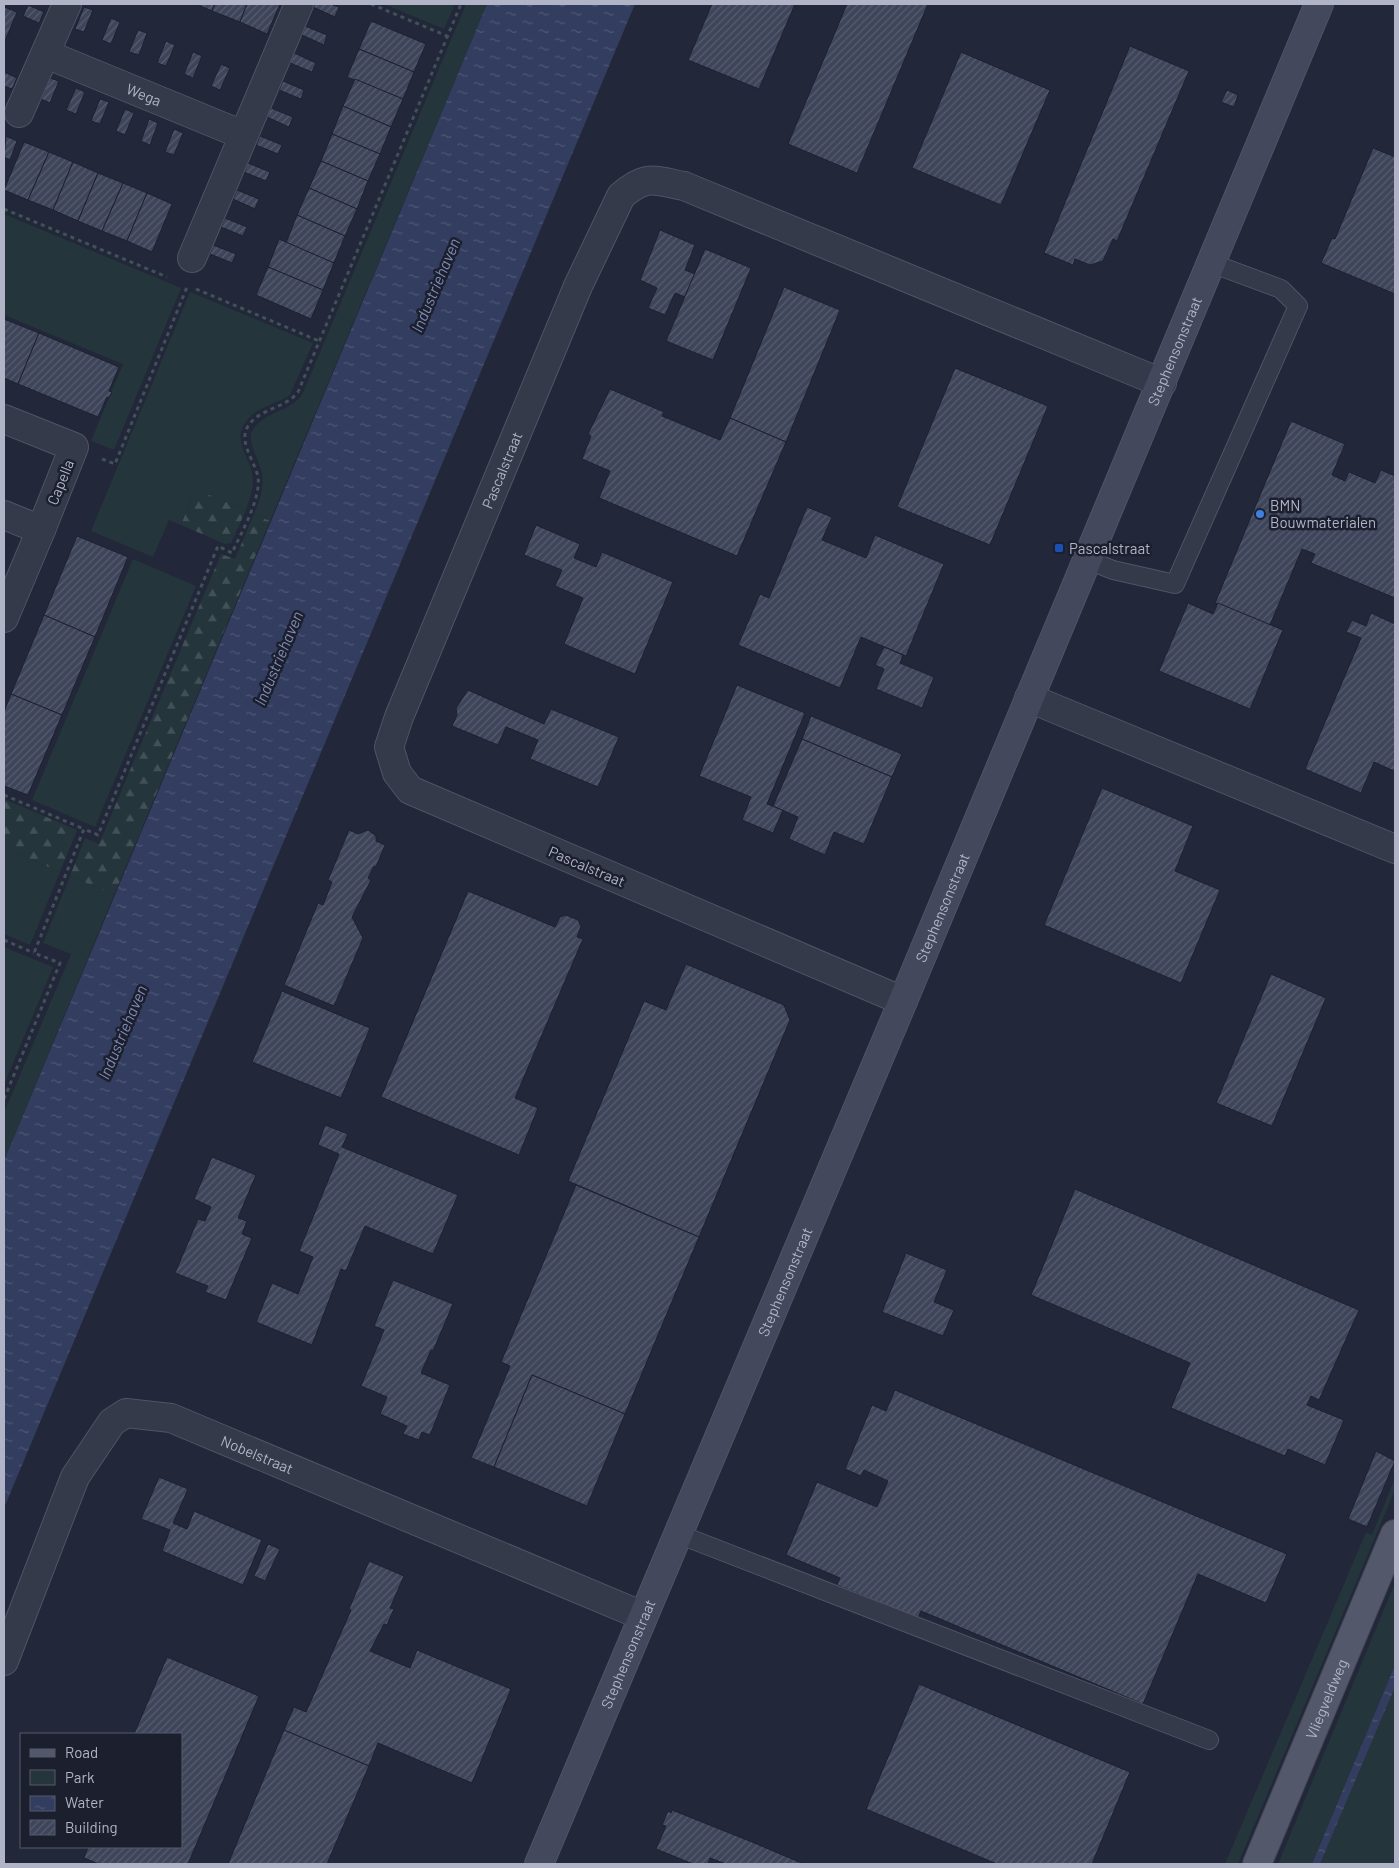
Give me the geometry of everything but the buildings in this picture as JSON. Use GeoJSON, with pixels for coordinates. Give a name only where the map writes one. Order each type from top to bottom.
{"type":"FeatureCollection","features":[{"type":"Feature","properties":{"kind":"main road","name":"Vliegveldweg"},"geometry":{"type":"LineString","coordinates":[[1257,1864],[1395,1534]]}},
{"type":"Feature","properties":{"kind":"street"},"geometry":{"type":"LineString","coordinates":[[19,113],[67,4]]}},
{"type":"Feature","properties":{"kind":"street"},"geometry":{"type":"LineString","coordinates":[[192,258],[299,4]]}},
{"type":"Feature","properties":{"kind":"street","name":"Stephensonstraat"},"geometry":{"type":"LineString","coordinates":[[539,1864],[1088,560],[1319,4]]}},
{"type":"Feature","properties":{"kind":"street","name":"Wega"},"geometry":{"type":"LineString","coordinates":[[46,54],[243,135]]}},
{"type":"Feature","properties":{"kind":"street","name":"Pascalstraat"},"geometry":{"type":"LineString","coordinates":[[903,1001],[410,790],[397,773],[389,748],[399,717],[578,286],[621,196],[633,186],[649,179],[684,186],[1162,383]]}},
{"type":"Feature","properties":{"kind":"street","name":"Capella"},"geometry":{"type":"LineString","coordinates":[[4,419],[74,447],[4,618]]}},
{"type":"Feature","properties":{"kind":"street"},"geometry":{"type":"LineString","coordinates":[[4,515],[41,530]]}},
{"type":"Feature","properties":{"kind":"street"},"geometry":{"type":"LineString","coordinates":[[1029,698],[1395,849]]}},
{"type":"Feature","properties":{"kind":"street","name":"Nobelstraat"},"geometry":{"type":"LineString","coordinates":[[4,1661],[76,1477],[112,1422],[126,1413],[171,1418],[643,1616]]}},
{"type":"Feature","properties":{"kind":"lane"},"geometry":{"type":"LineString","coordinates":[[1088,560],[1113,570],[1175,584],[1298,306],[1281,289],[1211,263]]}},
{"type":"Feature","properties":{"kind":"lane"},"geometry":{"type":"LineString","coordinates":[[678,1534],[1209,1740]]}},
{"type":"Feature","properties":{"kind":"path"},"geometry":{"type":"LineString","coordinates":[[371,4],[447,36]]}},
{"type":"Feature","properties":{"kind":"path"},"geometry":{"type":"LineString","coordinates":[[4,795],[98,835],[218,546],[232,553],[255,498],[258,478],[245,438],[249,426],[260,415],[282,406],[294,398],[461,4]]}},
{"type":"Feature","properties":{"kind":"path"},"geometry":{"type":"LineString","coordinates":[[4,209],[174,280]]}},
{"type":"Feature","properties":{"kind":"path"},"geometry":{"type":"LineString","coordinates":[[182,284],[319,341]]}},
{"type":"Feature","properties":{"kind":"path"},"geometry":{"type":"LineString","coordinates":[[74,447],[115,464],[188,286]]}},
{"type":"Feature","properties":{"kind":"path"},"geometry":{"type":"LineString","coordinates":[[34,952],[84,829]]}},
{"type":"Feature","properties":{"kind":"path"},"geometry":{"type":"LineString","coordinates":[[4,940],[60,963],[4,1099]]}},
{"type":"Feature","properties":{"kind":"green space"},"geometry":{"type":"Polygon","coordinates":[[[384,4],[455,4],[444,29],[384,4]]]}},
{"type":"Feature","properties":{"kind":"green space"},"geometry":{"type":"Polygon","coordinates":[[[466,4],[487,4],[270,521],[254,514],[260,497],[262,473],[252,446],[251,433],[261,421],[290,406],[302,395],[466,4]]]}},
{"type":"Feature","properties":{"kind":"green space"},"geometry":{"type":"Polygon","coordinates":[[[4,214],[181,288],[114,450],[91,441],[123,364],[4,315],[4,214]]]}},
{"type":"Feature","properties":{"kind":"green space"},"geometry":{"type":"Polygon","coordinates":[[[190,292],[313,343],[290,395],[252,415],[241,432],[242,447],[252,471],[253,480],[252,492],[246,510],[195,489],[181,525],[169,520],[153,557],[91,531],[190,292]]]}},
{"type":"Feature","properties":{"kind":"green space"},"geometry":{"type":"Polygon","coordinates":[[[195,489],[246,510],[231,543],[225,544],[181,525],[195,489]]]}},
{"type":"Feature","properties":{"kind":"green space"},"geometry":{"type":"Polygon","coordinates":[[[254,514],[270,521],[114,895],[70,876],[85,838],[99,844],[221,554],[235,559],[254,514]]]}},
{"type":"Feature","properties":{"kind":"green space"},"geometry":{"type":"Polygon","coordinates":[[[133,559],[196,586],[95,827],[32,800],[133,559]]]}},
{"type":"Feature","properties":{"kind":"green space"},"geometry":{"type":"Polygon","coordinates":[[[4,799],[77,830],[60,872],[4,848],[4,799]]]}},
{"type":"Feature","properties":{"kind":"green space"},"geometry":{"type":"Polygon","coordinates":[[[4,848],[60,872],[30,945],[4,934],[4,848]]]}},
{"type":"Feature","properties":{"kind":"green space"},"geometry":{"type":"Polygon","coordinates":[[[70,876],[114,895],[4,1161],[4,1113],[71,954],[43,943],[70,876]]]}},
{"type":"Feature","properties":{"kind":"green space"},"geometry":{"type":"Polygon","coordinates":[[[4,947],[53,967],[4,1085],[4,947]]]}},
{"type":"Feature","properties":{"kind":"green space"},"geometry":{"type":"Polygon","coordinates":[[[1395,1478],[1395,1490],[1238,1864],[1225,1864],[1366,1532],[1372,1535],[1395,1478]]]}},
{"type":"Feature","properties":{"kind":"green space"},"geometry":{"type":"Polygon","coordinates":[[[1395,1583],[1395,1665],[1312,1864],[1278,1864],[1395,1583]]]}},
{"type":"Feature","properties":{"kind":"green space"},"geometry":{"type":"Polygon","coordinates":[[[1395,1687],[1395,1864],[1320,1864],[1395,1687]]]}},
{"type":"Feature","properties":{"kind":"water","name":"Industriehaven"},"geometry":{"type":"Polygon","coordinates":[[[487,4],[635,4],[4,1508],[4,1161],[487,4]]]}},
{"type":"Feature","properties":{"kind":"water"},"geometry":{"type":"Polygon","coordinates":[[[1395,1665],[1395,1687],[1320,1864],[1312,1864],[1395,1665]]]}},
{"type":"Feature","properties":{"kind":"place","name":"BMN Bouwmaterialen"},"geometry":{"type":"Point","coordinates":[1260,514]}},
{"type":"Feature","properties":{"kind":"place","name":"Pascalstraat"},"geometry":{"type":"Point","coordinates":[1059,548]}}]}
